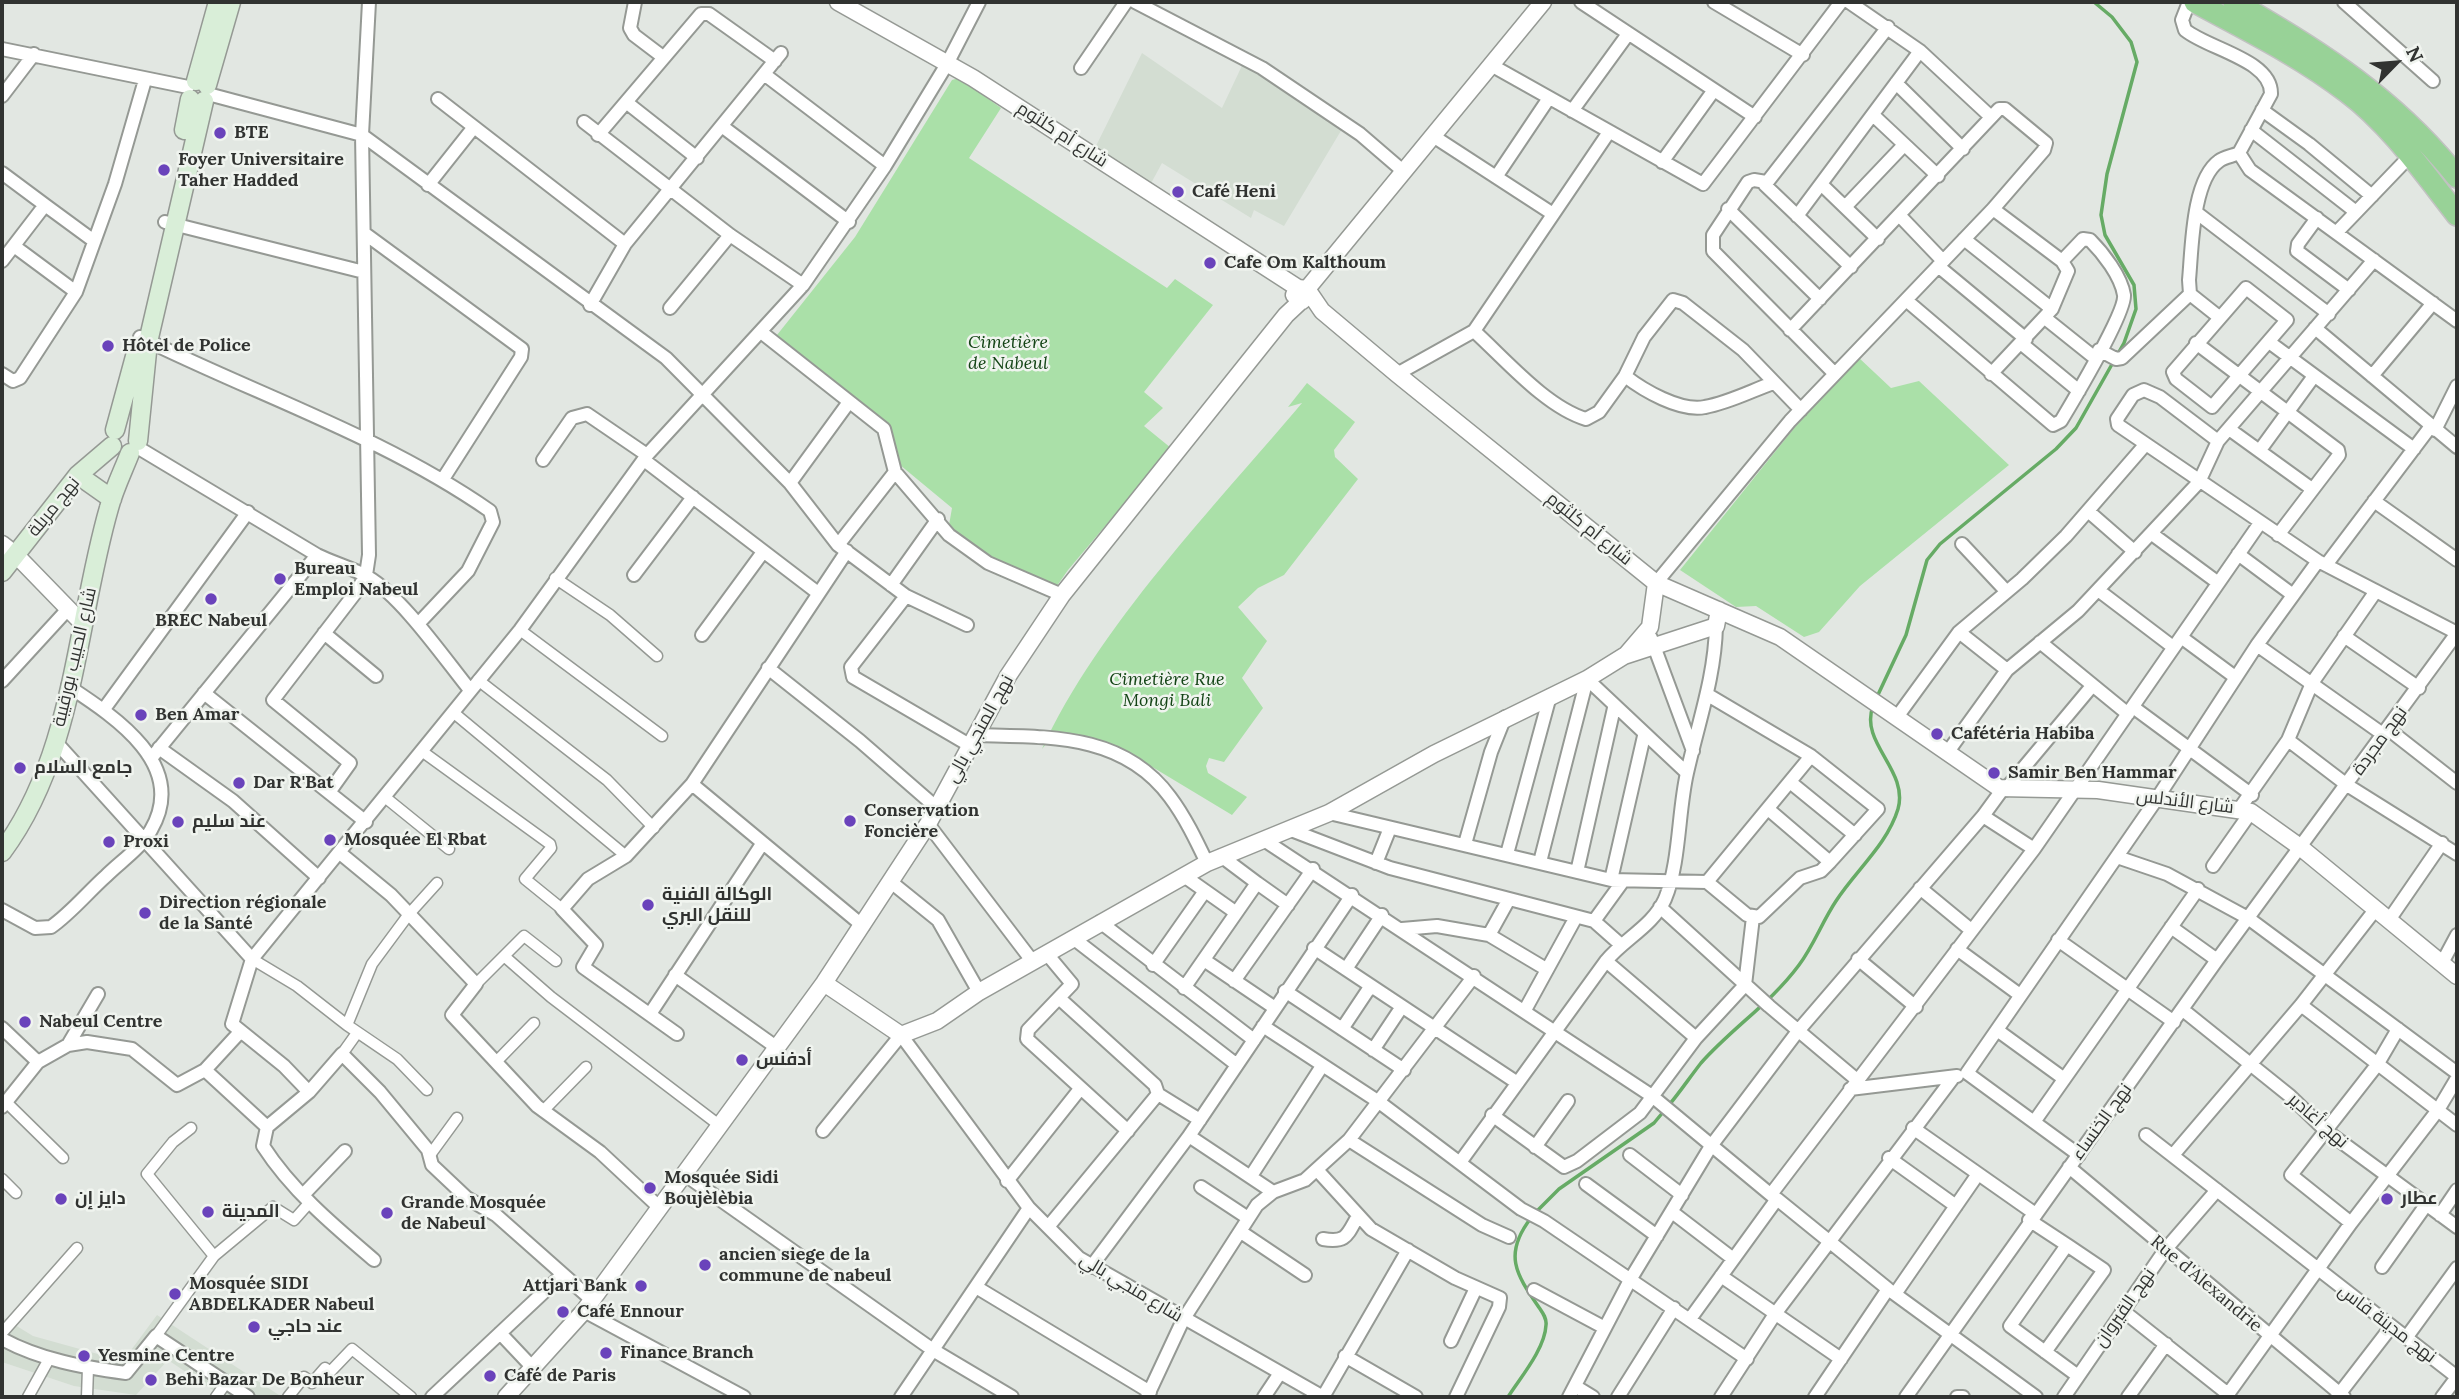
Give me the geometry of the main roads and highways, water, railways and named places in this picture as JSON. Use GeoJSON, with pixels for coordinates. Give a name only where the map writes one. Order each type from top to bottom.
{"type":"FeatureCollection","features":[{"type":"Feature","properties":{"kind":"highway"},"geometry":{"type":"LineString","coordinates":[[2195,2],[2301,60],[2349,93],[2410,156],[2457,215]]}},
{"type":"Feature","properties":{"kind":"highway"},"geometry":{"type":"LineString","coordinates":[[2234,2],[2308,44],[2359,80],[2403,116],[2457,177]]}},
{"type":"Feature","properties":{"kind":"main road"},"geometry":{"type":"LineString","coordinates":[[113,438],[130,428],[135,447],[121,454],[113,438],[144,339],[218,2]]}},
{"type":"Feature","properties":{"kind":"main road"},"geometry":{"type":"LineString","coordinates":[[199,91],[231,2]]}},
{"type":"Feature","properties":{"kind":"main road","name":"شارع الحبيب بورقيبة"},"geometry":{"type":"LineString","coordinates":[[5,841],[38,794],[55,741],[112,499],[135,447],[144,339]]}},
{"type":"Feature","properties":{"kind":"main road","name":"نهج مربلة"},"geometry":{"type":"LineString","coordinates":[[2,572],[9,549],[113,438]]}},
{"type":"Feature","properties":{"kind":"main road"},"geometry":{"type":"LineString","coordinates":[[78,475],[112,499]]}},
{"type":"Feature","properties":{"kind":"waterway"},"geometry":{"type":"LineString","coordinates":[[1876,699],[1906,635],[1927,560],[1940,544],[2056,449],[2076,428],[2124,343],[2136,309],[2134,285],[2105,235],[2101,215],[2107,174],[2137,62],[2131,42],[2112,17],[2094,2]]}},
{"type":"Feature","properties":{"kind":"waterway"},"geometry":{"type":"LineString","coordinates":[[1669,1105],[1701,1063],[1788,979],[1809,950],[1836,901],[1879,846],[1893,822],[1900,795],[1897,782],[1873,732],[1873,706]]}},
{"type":"Feature","properties":{"kind":"waterway"},"geometry":{"type":"LineString","coordinates":[[1536,1212],[1559,1189],[1654,1123],[1664,1111]]}},
{"type":"Feature","properties":{"kind":"waterway"},"geometry":{"type":"LineString","coordinates":[[1508,1397],[1537,1353],[1545,1334],[1544,1315],[1524,1284],[1516,1264],[1517,1242],[1531,1218]]}},
{"type":"Feature","properties":{"kind":"place","name":"BTE"},"geometry":{"type":"Point","coordinates":[220,133]}},
{"type":"Feature","properties":{"kind":"place","name":"Foyer Universitaire Taher Hadded"},"geometry":{"type":"Point","coordinates":[164,170]}},
{"type":"Feature","properties":{"kind":"place","name":"Café Heni"},"geometry":{"type":"Point","coordinates":[1178,192]}},
{"type":"Feature","properties":{"kind":"place","name":"Cafe Om Kalthoum"},"geometry":{"type":"Point","coordinates":[1210,263]}},
{"type":"Feature","properties":{"kind":"place","name":"Hôtel de Police"},"geometry":{"type":"Point","coordinates":[108,346]}},
{"type":"Feature","properties":{"kind":"place","name":"Bureau Emploi Nabeul"},"geometry":{"type":"Point","coordinates":[280,579]}},
{"type":"Feature","properties":{"kind":"place","name":"BREC Nabeul"},"geometry":{"type":"Point","coordinates":[211,599]}},
{"type":"Feature","properties":{"kind":"place","name":"Ben Amar"},"geometry":{"type":"Point","coordinates":[141,715]}},
{"type":"Feature","properties":{"kind":"place","name":"Cafétéria Habiba"},"geometry":{"type":"Point","coordinates":[1937,734]}},
{"type":"Feature","properties":{"kind":"place","name":"جامع السلام"},"geometry":{"type":"Point","coordinates":[20,768]}},
{"type":"Feature","properties":{"kind":"place","name":"Samir Ben Hammar"},"geometry":{"type":"Point","coordinates":[1994,773]}},
{"type":"Feature","properties":{"kind":"place","name":"Dar R'Bat"},"geometry":{"type":"Point","coordinates":[239,783]}},
{"type":"Feature","properties":{"kind":"place","name":"Conservation Foncière"},"geometry":{"type":"Point","coordinates":[850,821]}},
{"type":"Feature","properties":{"kind":"place","name":"عند سليم"},"geometry":{"type":"Point","coordinates":[178,822]}},
{"type":"Feature","properties":{"kind":"place","name":"Mosquée El Rbat"},"geometry":{"type":"Point","coordinates":[330,840]}},
{"type":"Feature","properties":{"kind":"place","name":"Proxi"},"geometry":{"type":"Point","coordinates":[109,842]}},
{"type":"Feature","properties":{"kind":"place","name":"الوكالة الفنية للنقل البري"},"geometry":{"type":"Point","coordinates":[648,905]}},
{"type":"Feature","properties":{"kind":"place","name":"Direction régionale de la Santé"},"geometry":{"type":"Point","coordinates":[145,913]}},
{"type":"Feature","properties":{"kind":"place","name":"Nabeul Centre"},"geometry":{"type":"Point","coordinates":[25,1022]}},
{"type":"Feature","properties":{"kind":"place","name":"أدفنس"},"geometry":{"type":"Point","coordinates":[742,1060]}},
{"type":"Feature","properties":{"kind":"place","name":"Mosquée Sidi Boujèlèbia"},"geometry":{"type":"Point","coordinates":[650,1188]}},
{"type":"Feature","properties":{"kind":"place","name":"دايز إن"},"geometry":{"type":"Point","coordinates":[61,1199]}},
{"type":"Feature","properties":{"kind":"place","name":"عطار"},"geometry":{"type":"Point","coordinates":[2387,1199]}},
{"type":"Feature","properties":{"kind":"place","name":"المدينة"},"geometry":{"type":"Point","coordinates":[208,1212]}},
{"type":"Feature","properties":{"kind":"place","name":"Grande Mosquée de Nabeul"},"geometry":{"type":"Point","coordinates":[387,1213]}},
{"type":"Feature","properties":{"kind":"place","name":"ancien siege de la commune de nabeul"},"geometry":{"type":"Point","coordinates":[705,1265]}},
{"type":"Feature","properties":{"kind":"place","name":"Attjari Bank"},"geometry":{"type":"Point","coordinates":[641,1286]}},
{"type":"Feature","properties":{"kind":"place","name":"Mosquée SIDI ABDELKADER Nabeul"},"geometry":{"type":"Point","coordinates":[175,1294]}},
{"type":"Feature","properties":{"kind":"place","name":"Café Ennour"},"geometry":{"type":"Point","coordinates":[563,1312]}},
{"type":"Feature","properties":{"kind":"place","name":"عند حاجي"},"geometry":{"type":"Point","coordinates":[254,1327]}},
{"type":"Feature","properties":{"kind":"place","name":"Finance Branch"},"geometry":{"type":"Point","coordinates":[606,1353]}},
{"type":"Feature","properties":{"kind":"place","name":"Yesmine Centre"},"geometry":{"type":"Point","coordinates":[84,1356]}},
{"type":"Feature","properties":{"kind":"place","name":"Café de Paris"},"geometry":{"type":"Point","coordinates":[490,1376]}},
{"type":"Feature","properties":{"kind":"place","name":"Behi Bazar De Bonheur"},"geometry":{"type":"Point","coordinates":[151,1380]}},
{"type":"Feature","properties":{"kind":"park label","name":"Cimetière de Nabeul"},"geometry":{"type":"Point","coordinates":[1008,353]}},
{"type":"Feature","properties":{"kind":"park label","name":"Cimetière Rue Mongi Bali"},"geometry":{"type":"Point","coordinates":[1167,690]}}]}
